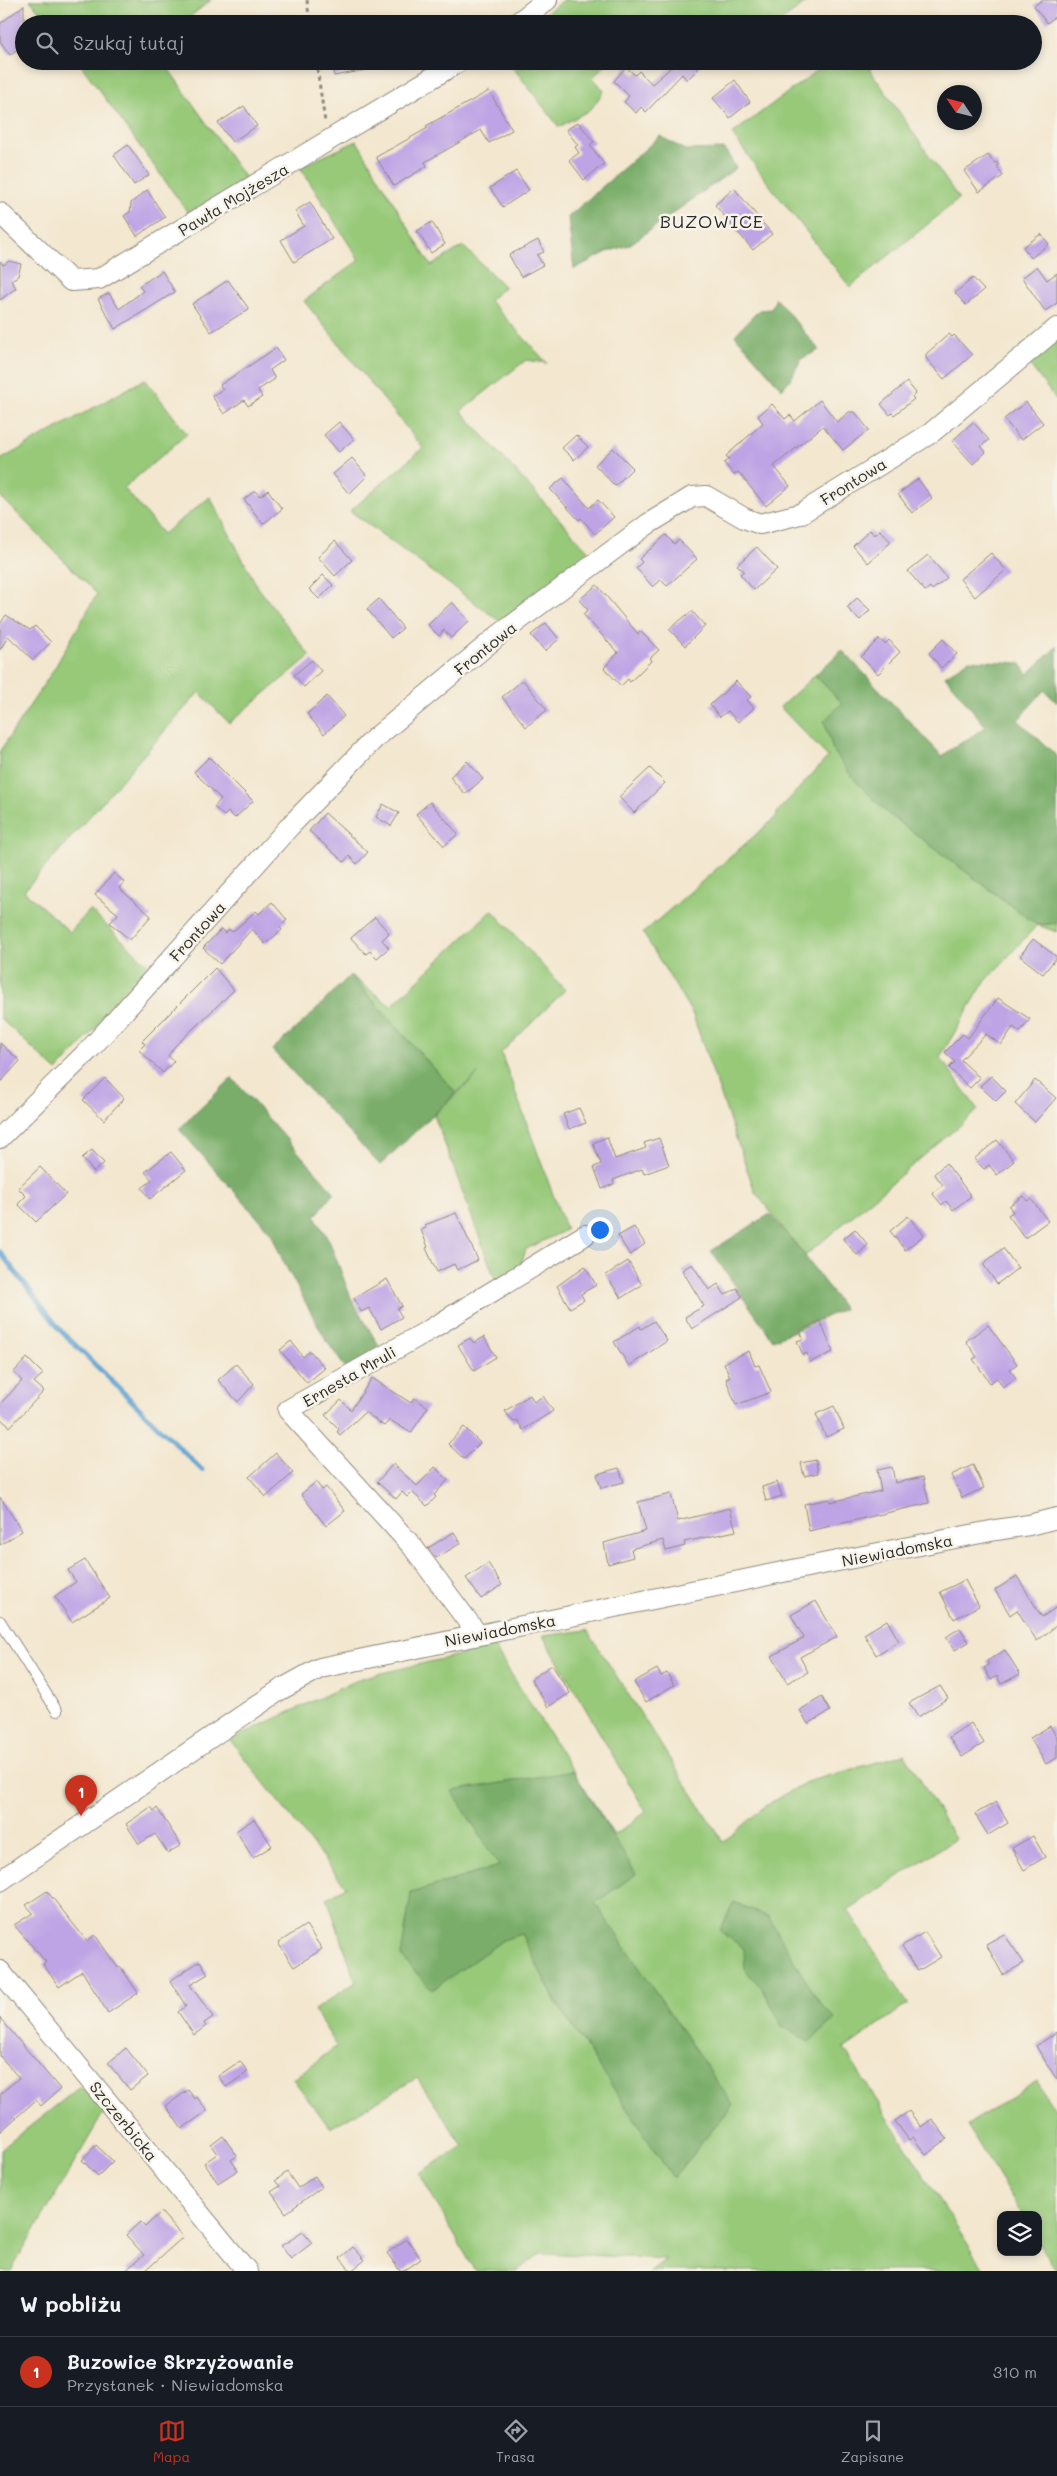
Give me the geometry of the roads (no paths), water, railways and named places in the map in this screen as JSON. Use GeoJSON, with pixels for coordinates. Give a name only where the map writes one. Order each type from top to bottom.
{"type":"FeatureCollection","features":[{"type":"Feature","properties":{"kind":"street"},"geometry":{"type":"LineString","coordinates":[[528,15],[547,0]]}},
{"type":"Feature","properties":{"kind":"street","name":"Pawła Mojżesza"},"geometry":{"type":"LineString","coordinates":[[6,219],[71,281],[99,280],[445,70]]}},
{"type":"Feature","properties":{"kind":"street","name":"Frontowa"},"geometry":{"type":"LineString","coordinates":[[0,1138],[91,1048],[290,826],[374,739],[499,635],[648,524],[692,497],[706,496],[744,518],[760,524],[800,514],[931,433],[1057,328]]}},
{"type":"Feature","properties":{"kind":"street","name":"Ernesta Mruli"},"geometry":{"type":"LineString","coordinates":[[478,1635],[412,1546],[288,1410],[431,1329],[585,1235]]}},
{"type":"Feature","properties":{"kind":"street","name":"Niewiadomska"},"geometry":{"type":"LineString","coordinates":[[0,1881],[305,1675],[334,1664],[808,1567],[996,1530],[1029,1526],[1057,1518]]}},
{"type":"Feature","properties":{"kind":"street","name":"Szczerbicka"},"geometry":{"type":"LineString","coordinates":[[0,1972],[247,2271]]}},
{"type":"Feature","properties":{"kind":"lane"},"geometry":{"type":"LineString","coordinates":[[0,1621],[57,1711]]}},
{"type":"Feature","properties":{"kind":"waterway"},"geometry":{"type":"LineString","coordinates":[[0,1252],[61,1331],[202,1470]]}},
{"type":"Feature","properties":{"kind":"place","name":"Buzowice Skrzyżowanie"},"geometry":{"type":"Point","coordinates":[81,1816]}},
{"type":"Feature","properties":{"kind":"district","name":"BUZOWICE"},"geometry":{"type":"Point","coordinates":[712,221]}}]}
